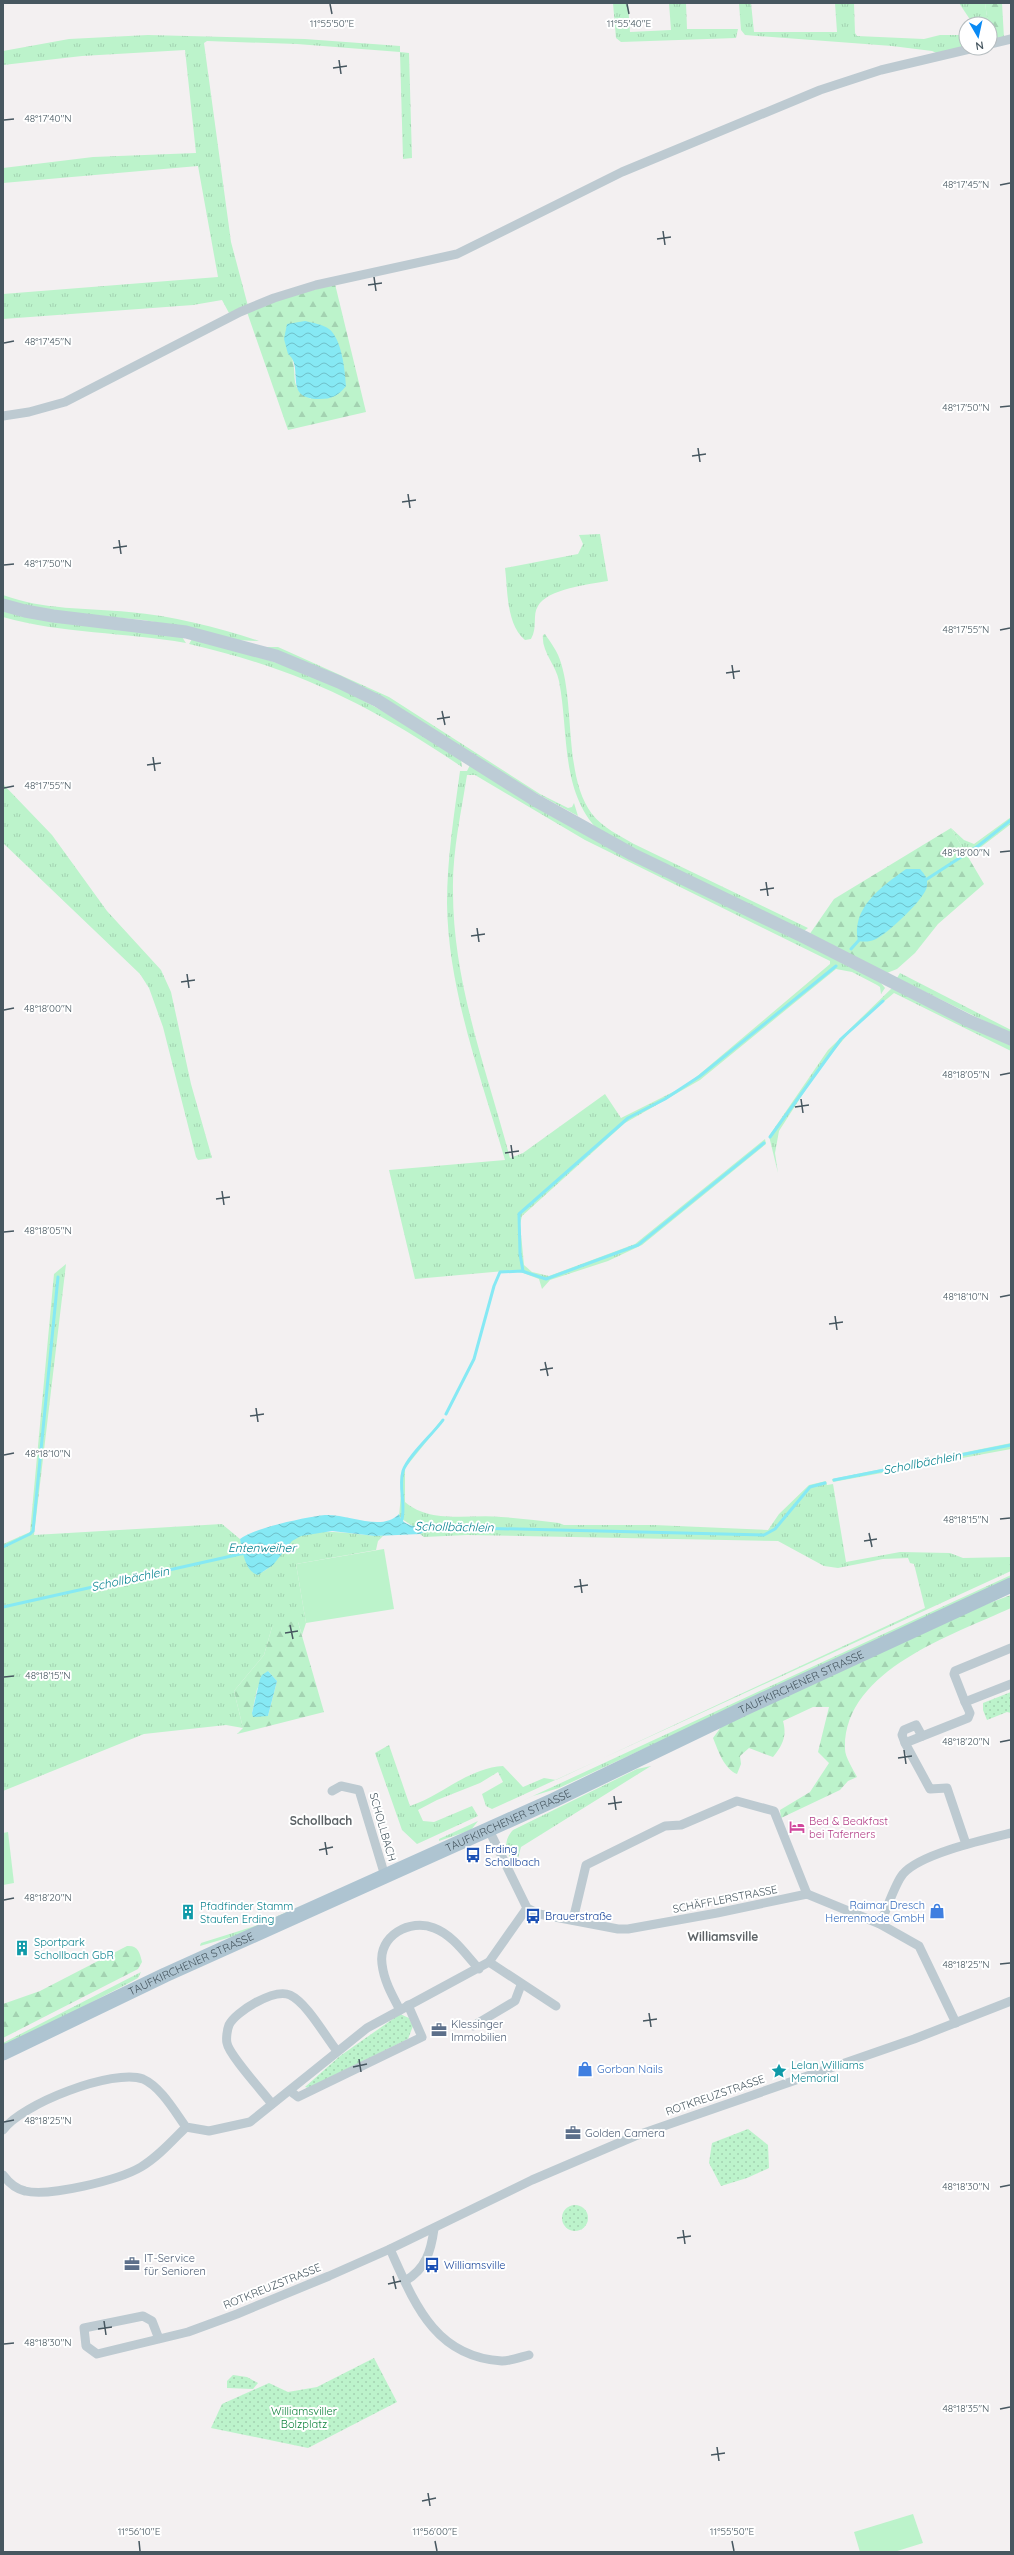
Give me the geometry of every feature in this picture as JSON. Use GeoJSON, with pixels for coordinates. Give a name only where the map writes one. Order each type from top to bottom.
{"type":"FeatureCollection","features":[{"type":"Feature","properties":{"kind":"main road"},"geometry":{"type":"LineString","coordinates":[[3,605],[32,612],[186,632],[276,656],[339,682],[378,701],[535,800],[632,854],[804,937],[969,1021],[1011,1039]]}},
{"type":"Feature","properties":{"kind":"main road","name":"TAUFKIRCHENER STRASSE"},"geometry":{"type":"LineString","coordinates":[[3,2053],[165,1975],[489,1830],[745,1708],[1011,1585]]}},
{"type":"Feature","properties":{"kind":"street"},"geometry":{"type":"LineString","coordinates":[[998,42],[1011,39]]}},
{"type":"Feature","properties":{"kind":"street"},"geometry":{"type":"LineString","coordinates":[[3,416],[30,412],[65,402],[240,312],[274,298],[316,285],[457,254],[622,172],[820,90],[881,70],[958,52]]}},
{"type":"Feature","properties":{"kind":"street"},"geometry":{"type":"LineString","coordinates":[[966,1844],[946,1788],[930,1789],[906,1743],[968,1718],[970,1713],[954,1674],[955,1671],[1011,1648]]}},
{"type":"Feature","properties":{"kind":"street"},"geometry":{"type":"LineString","coordinates":[[965,1702],[1011,1684]]}},
{"type":"Feature","properties":{"kind":"street","name":"SCHOLLBACH"},"geometry":{"type":"LineString","coordinates":[[332,1791],[341,1786],[359,1790],[385,1876]]}},
{"type":"Feature","properties":{"kind":"street"},"geometry":{"type":"LineString","coordinates":[[573,1920],[586,1864],[665,1826],[681,1825],[738,1801],[774,1811],[807,1894],[880,1924],[919,1946],[956,2023]]}},
{"type":"Feature","properties":{"kind":"street"},"geometry":{"type":"LineString","coordinates":[[3,2130],[21,2113],[60,2094],[117,2078],[128,2077],[137,2077],[149,2083],[159,2092],[186,2127],[209,2131],[250,2122],[367,2028],[404,2007],[479,1969],[489,1962],[527,1908],[489,1830]]}},
{"type":"Feature","properties":{"kind":"street"},"geometry":{"type":"LineString","coordinates":[[880,1924],[903,1874],[919,1863],[966,1844],[1011,1834]]}},
{"type":"Feature","properties":{"kind":"street","name":"SCHÄFFLERSTRASSE"},"geometry":{"type":"LineString","coordinates":[[527,1908],[540,1914],[628,1929],[717,1914],[807,1894]]}},
{"type":"Feature","properties":{"kind":"street"},"geometry":{"type":"LineString","coordinates":[[290,2091],[298,2097],[422,2037],[404,2007],[388,1987],[381,1962],[385,1945],[400,1929],[419,1926],[439,1930],[459,1946],[479,1969]]}},
{"type":"Feature","properties":{"kind":"street"},"geometry":{"type":"LineString","coordinates":[[489,1962],[521,1985],[537,1992],[556,2006]]}},
{"type":"Feature","properties":{"kind":"street"},"geometry":{"type":"LineString","coordinates":[[473,2026],[515,2001],[521,1985]]}},
{"type":"Feature","properties":{"kind":"street"},"geometry":{"type":"LineString","coordinates":[[272,2104],[228,2048],[227,2042],[230,2023],[262,1997],[271,1994],[289,1994],[300,2002],[337,2051]]}},
{"type":"Feature","properties":{"kind":"street","name":"ROTKREUZSTRASSE"},"geometry":{"type":"LineString","coordinates":[[160,2339],[152,2321],[143,2316],[84,2328],[86,2346],[97,2354],[160,2339],[188,2332],[237,2314],[390,2249],[532,2180],[628,2138],[956,2023],[1011,2001]]}},
{"type":"Feature","properties":{"kind":"street"},"geometry":{"type":"LineString","coordinates":[[3,2175],[14,2186],[24,2191],[74,2188],[140,2168],[159,2154],[186,2127]]}},
{"type":"Feature","properties":{"kind":"street"},"geometry":{"type":"LineString","coordinates":[[405,2281],[424,2266],[432,2246],[434,2228]]}},
{"type":"Feature","properties":{"kind":"street"},"geometry":{"type":"LineString","coordinates":[[390,2249],[421,2314],[435,2331],[459,2349],[503,2361],[529,2355]]}},
{"type":"Feature","properties":{"kind":"green space"},"geometry":{"type":"Polygon","coordinates":[[[613,3],[628,3],[630,32],[671,30],[669,3],[686,3],[687,29],[738,29],[736,38],[621,42],[616,38],[613,3]]]}},
{"type":"Feature","properties":{"kind":"green space"},"geometry":{"type":"Polygon","coordinates":[[[739,3],[751,3],[754,32],[837,32],[835,3],[854,3],[855,33],[857,36],[924,39],[940,35],[958,35],[958,49],[939,54],[932,51],[892,46],[745,35],[741,30],[739,3]]]}},
{"type":"Feature","properties":{"kind":"green space"},"geometry":{"type":"Polygon","coordinates":[[[959,3],[985,3],[987,16],[968,16],[959,3]]]}},
{"type":"Feature","properties":{"kind":"green space"},"geometry":{"type":"Polygon","coordinates":[[[985,3],[1002,3],[1004,38],[998,39],[998,16],[987,16],[985,3]]]}},
{"type":"Feature","properties":{"kind":"green space"},"geometry":{"type":"Polygon","coordinates":[[[148,35],[305,39],[400,46],[400,52],[297,44],[207,41],[204,43],[231,242],[248,306],[229,313],[222,300],[193,305],[3,319],[3,294],[218,277],[198,166],[3,183],[3,168],[93,157],[196,153],[185,50],[82,56],[3,65],[3,51],[69,39],[148,35]]]}},
{"type":"Feature","properties":{"kind":"green space"},"geometry":{"type":"Polygon","coordinates":[[[400,52],[409,53],[412,158],[403,159],[400,52]]]}},
{"type":"Feature","properties":{"kind":"green space"},"geometry":{"type":"Polygon","coordinates":[[[335,284],[366,412],[288,430],[247,312],[276,300],[335,284]],[[292,358],[296,386],[304,395],[311,399],[292,358]]]}},
{"type":"Feature","properties":{"kind":"green space"},"geometry":{"type":"Polygon","coordinates":[[[600,534],[608,581],[570,588],[550,595],[538,606],[535,613],[533,635],[531,639],[525,640],[514,625],[511,616],[505,568],[578,554],[583,544],[579,535],[600,534]]]}},
{"type":"Feature","properties":{"kind":"green space"},"geometry":{"type":"Polygon","coordinates":[[[3,595],[18,600],[49,606],[162,616],[227,631],[259,641],[235,640],[190,628],[143,620],[50,611],[3,600],[3,595]]]}},
{"type":"Feature","properties":{"kind":"green space"},"geometry":{"type":"Polygon","coordinates":[[[3,610],[182,637],[186,643],[163,639],[71,630],[25,623],[3,617],[3,610]]]}},
{"type":"Feature","properties":{"kind":"green space"},"geometry":{"type":"Polygon","coordinates":[[[545,634],[558,655],[565,681],[571,742],[577,781],[583,799],[596,819],[612,831],[634,844],[808,928],[804,931],[770,917],[598,830],[586,814],[577,797],[572,779],[568,760],[559,681],[544,647],[543,635],[545,634]]]}},
{"type":"Feature","properties":{"kind":"green space"},"geometry":{"type":"Polygon","coordinates":[[[192,639],[285,665],[353,695],[390,715],[461,759],[462,767],[396,725],[364,707],[299,678],[265,665],[189,644],[192,639]]]}},
{"type":"Feature","properties":{"kind":"green space"},"geometry":{"type":"Polygon","coordinates":[[[266,647],[278,647],[389,697],[540,794],[568,808],[572,807],[574,803],[578,816],[266,647]]]}},
{"type":"Feature","properties":{"kind":"green space"},"geometry":{"type":"Polygon","coordinates":[[[470,765],[539,809],[609,848],[877,978],[885,988],[881,994],[880,987],[877,985],[852,972],[836,969],[700,1080],[625,1123],[522,1216],[520,1224],[524,1265],[532,1272],[549,1276],[635,1244],[765,1139],[766,1144],[642,1245],[608,1261],[550,1280],[542,1289],[539,1279],[515,1270],[415,1279],[389,1170],[505,1160],[476,1065],[459,1001],[449,936],[447,886],[451,837],[460,771],[467,771],[470,765]],[[467,775],[457,834],[453,877],[455,926],[465,994],[510,1158],[523,1153],[605,1094],[621,1118],[679,1089],[695,1078],[830,964],[830,961],[585,840],[475,775],[467,775]]]}},
{"type":"Feature","properties":{"kind":"green space"},"geometry":{"type":"Polygon","coordinates":[[[3,784],[52,835],[107,911],[161,970],[171,992],[191,1084],[212,1158],[198,1160],[196,1157],[163,1027],[149,988],[140,974],[3,843],[3,784]]]}},
{"type":"Feature","properties":{"kind":"green space"},"geometry":{"type":"Polygon","coordinates":[[[1011,817],[1011,824],[968,857],[951,828],[964,840],[974,844],[1011,817]]]}},
{"type":"Feature","properties":{"kind":"green space"},"geometry":{"type":"Polygon","coordinates":[[[951,828],[984,884],[938,924],[915,953],[897,969],[887,973],[809,935],[834,899],[951,828]]]}},
{"type":"Feature","properties":{"kind":"green space"},"geometry":{"type":"Polygon","coordinates":[[[900,973],[1011,1030],[1011,1034],[897,978],[900,973]]]}},
{"type":"Feature","properties":{"kind":"green space"},"geometry":{"type":"Polygon","coordinates":[[[892,988],[1011,1044],[1011,1051],[894,993],[856,1025],[843,1040],[819,1069],[779,1131],[775,1153],[778,1173],[769,1136],[828,1050],[892,988]]]}},
{"type":"Feature","properties":{"kind":"green space"},"geometry":{"type":"Polygon","coordinates":[[[66,1264],[34,1535],[222,1524],[240,1539],[247,1563],[260,1573],[274,1563],[292,1540],[301,1535],[336,1532],[383,1536],[378,1541],[376,1550],[296,1564],[306,1623],[302,1635],[298,1622],[272,1627],[264,1655],[234,1691],[243,1728],[226,1725],[144,1734],[3,1791],[3,1544],[30,1532],[54,1274],[66,1264]]]}},
{"type":"Feature","properties":{"kind":"green space"},"geometry":{"type":"Polygon","coordinates":[[[442,1419],[444,1420],[405,1468],[405,1502],[415,1509],[426,1513],[451,1517],[489,1516],[515,1518],[559,1523],[564,1525],[654,1525],[768,1530],[779,1514],[809,1485],[826,1481],[827,1485],[833,1484],[846,1562],[900,1552],[950,1553],[963,1558],[1011,1557],[1011,1571],[602,1758],[925,1608],[914,1564],[910,1563],[908,1558],[883,1559],[838,1568],[824,1566],[778,1541],[467,1535],[424,1537],[420,1534],[432,1527],[414,1527],[399,1517],[403,1469],[442,1419]]]}},
{"type":"Feature","properties":{"kind":"green space"},"geometry":{"type":"Polygon","coordinates":[[[1011,1443],[1011,1449],[833,1482],[832,1479],[1011,1443]]]}},
{"type":"Feature","properties":{"kind":"green space"},"geometry":{"type":"Polygon","coordinates":[[[384,1549],[394,1609],[306,1623],[296,1564],[384,1549]]]}},
{"type":"Feature","properties":{"kind":"green space"},"geometry":{"type":"Polygon","coordinates":[[[1011,1575],[1011,1579],[559,1788],[533,1796],[498,1812],[1011,1575]]]}},
{"type":"Feature","properties":{"kind":"green space"},"geometry":{"type":"Polygon","coordinates":[[[1011,1595],[1011,1608],[960,1630],[906,1659],[881,1677],[862,1697],[849,1721],[845,1749],[857,1777],[848,1781],[840,1790],[781,1818],[780,1810],[810,1792],[829,1763],[818,1752],[829,1707],[813,1707],[783,1721],[785,1731],[783,1740],[773,1757],[749,1748],[740,1756],[741,1764],[737,1774],[728,1768],[722,1759],[713,1738],[724,1723],[968,1611],[1011,1595]]]}},
{"type":"Feature","properties":{"kind":"green space"},"geometry":{"type":"Polygon","coordinates":[[[283,1621],[298,1622],[324,1712],[237,1734],[243,1728],[234,1691],[264,1655],[272,1627],[283,1621]],[[268,1671],[257,1689],[252,1713],[268,1716],[277,1681],[268,1671]]]}},
{"type":"Feature","properties":{"kind":"green space"},"geometry":{"type":"Polygon","coordinates":[[[1011,1692],[1011,1713],[1007,1712],[987,1720],[983,1710],[983,1703],[1011,1692]]]}},
{"type":"Feature","properties":{"kind":"green space"},"geometry":{"type":"Polygon","coordinates":[[[389,1745],[410,1806],[467,1777],[490,1768],[503,1766],[523,1787],[544,1778],[555,1780],[492,1809],[486,1806],[482,1794],[503,1782],[498,1772],[480,1783],[437,1800],[418,1810],[423,1821],[434,1822],[472,1806],[478,1816],[417,1844],[402,1830],[375,1753],[389,1745]]]}},
{"type":"Feature","properties":{"kind":"green space"},"geometry":{"type":"Polygon","coordinates":[[[602,1758],[556,1780],[555,1780],[602,1758]]]}},
{"type":"Feature","properties":{"kind":"green space"},"geometry":{"type":"Polygon","coordinates":[[[651,1766],[521,1847],[515,1869],[508,1854],[506,1845],[509,1835],[513,1830],[637,1769],[651,1766]]]}},
{"type":"Feature","properties":{"kind":"green space"},"geometry":{"type":"Polygon","coordinates":[[[478,1821],[471,1830],[439,1841],[439,1839],[478,1821]]]}},
{"type":"Feature","properties":{"kind":"green space"},"geometry":{"type":"Polygon","coordinates":[[[8,1832],[14,1883],[3,1885],[3,1833],[8,1832]]]}},
{"type":"Feature","properties":{"kind":"green space"},"geometry":{"type":"Polygon","coordinates":[[[305,1904],[241,1934],[200,1946],[201,1943],[255,1926],[305,1904]]]}},
{"type":"Feature","properties":{"kind":"green space"},"geometry":{"type":"Polygon","coordinates":[[[127,1946],[134,1947],[138,1950],[142,1962],[138,1969],[3,2038],[3,2004],[40,1991],[127,1946]]]}},
{"type":"Feature","properties":{"kind":"green space"},"geometry":{"type":"Polygon","coordinates":[[[141,1972],[138,1978],[3,2048],[3,2043],[141,1972]]]}},
{"type":"Feature","properties":{"kind":"green space"},"geometry":{"type":"Polygon","coordinates":[[[400,2014],[409,2018],[413,2026],[408,2039],[308,2088],[305,2087],[340,2056],[400,2014]]]}},
{"type":"Feature","properties":{"kind":"green space"},"geometry":{"type":"Polygon","coordinates":[[[748,2129],[768,2145],[769,2168],[747,2178],[721,2186],[709,2163],[712,2143],[748,2129]]]}},
{"type":"Feature","properties":{"kind":"green space"},"geometry":{"type":"Polygon","coordinates":[[[575,2205],[584,2209],[588,2218],[584,2227],[575,2231],[566,2227],[562,2218],[566,2209],[575,2205]]]}},
{"type":"Feature","properties":{"kind":"green space","name":"Williamsviller Bolzplatz"},"geometry":{"type":"Polygon","coordinates":[[[374,2358],[397,2402],[308,2448],[211,2428],[222,2404],[269,2383],[288,2392],[317,2387],[374,2358]]]}},
{"type":"Feature","properties":{"kind":"green space"},"geometry":{"type":"Polygon","coordinates":[[[233,2375],[247,2377],[258,2383],[253,2389],[227,2388],[227,2381],[233,2375]]]}},
{"type":"Feature","properties":{"kind":"green space"},"geometry":{"type":"Polygon","coordinates":[[[913,2514],[923,2543],[894,2552],[860,2552],[854,2532],[913,2514]]]}},
{"type":"Feature","properties":{"kind":"water"},"geometry":{"type":"Polygon","coordinates":[[[305,321],[329,329],[340,347],[344,364],[346,386],[337,395],[331,398],[308,398],[301,394],[297,388],[295,367],[293,360],[288,354],[284,339],[287,324],[305,321]]]}},
{"type":"Feature","properties":{"kind":"water"},"geometry":{"type":"Polygon","coordinates":[[[906,869],[920,869],[927,879],[925,891],[906,915],[882,935],[872,941],[858,941],[857,929],[859,918],[870,899],[887,883],[906,869]]]}},
{"type":"Feature","properties":{"kind":"water","name":"Entenweiher"},"geometry":{"type":"Polygon","coordinates":[[[399,1514],[404,1522],[413,1526],[433,1527],[420,1534],[375,1536],[332,1531],[301,1536],[292,1541],[273,1565],[258,1575],[250,1570],[243,1554],[240,1539],[268,1527],[325,1515],[334,1515],[365,1521],[384,1522],[399,1514]]]}},
{"type":"Feature","properties":{"kind":"water"},"geometry":{"type":"Polygon","coordinates":[[[268,1671],[277,1681],[268,1716],[253,1717],[252,1713],[260,1679],[262,1675],[268,1671]]]}},
{"type":"Feature","properties":{"kind":"waterway"},"geometry":{"type":"LineString","coordinates":[[924,881],[978,846],[1011,820]]}},
{"type":"Feature","properties":{"kind":"waterway"},"geometry":{"type":"LineString","coordinates":[[851,949],[860,939]]}},
{"type":"Feature","properties":{"kind":"waterway"},"geometry":{"type":"LineString","coordinates":[[523,1271],[520,1254],[519,1214],[628,1118],[665,1099],[700,1076],[836,966]]}},
{"type":"Feature","properties":{"kind":"waterway"},"geometry":{"type":"LineString","coordinates":[[770,1137],[841,1039],[883,1001]]}},
{"type":"Feature","properties":{"kind":"waterway"},"geometry":{"type":"LineString","coordinates":[[446,1414],[474,1359],[494,1286],[500,1272],[522,1271],[546,1279],[638,1245],[764,1143]]}},
{"type":"Feature","properties":{"kind":"waterway"},"geometry":{"type":"LineString","coordinates":[[3,1547],[30,1534],[33,1531],[58,1277]]}},
{"type":"Feature","properties":{"kind":"waterway"},"geometry":{"type":"LineString","coordinates":[[401,1523],[403,1517],[401,1484],[403,1471],[415,1452],[443,1420]]}},
{"type":"Feature","properties":{"kind":"waterway","name":"Schollbächlein"},"geometry":{"type":"LineString","coordinates":[[834,1480],[1011,1445]]}},
{"type":"Feature","properties":{"kind":"waterway","name":"Schollbächlein"},"geometry":{"type":"LineString","coordinates":[[430,1527],[764,1535],[775,1529],[810,1487],[825,1483]]}},
{"type":"Feature","properties":{"kind":"waterway","name":"Schollbächlein"},"geometry":{"type":"LineString","coordinates":[[3,1607],[245,1553]]}},
{"type":"Feature","properties":{"kind":"place","name":"Bed & Beakfast bei Taferners"},"geometry":{"type":"Point","coordinates":[797,1827]}},
{"type":"Feature","properties":{"kind":"place","name":"Erding Schollbach"},"geometry":{"type":"Point","coordinates":[473,1855]}},
{"type":"Feature","properties":{"kind":"place","name":"Raimar Dresch Herrenmode GmbH"},"geometry":{"type":"Point","coordinates":[937,1911]}},
{"type":"Feature","properties":{"kind":"place","name":"Pfadfinder Stamm Staufen Erding"},"geometry":{"type":"Point","coordinates":[188,1912]}},
{"type":"Feature","properties":{"kind":"place","name":"Brauerstraße"},"geometry":{"type":"Point","coordinates":[533,1916]}},
{"type":"Feature","properties":{"kind":"place","name":"Sportpark Schollbach GbR"},"geometry":{"type":"Point","coordinates":[22,1948]}},
{"type":"Feature","properties":{"kind":"place","name":"Klessinger Immobilien"},"geometry":{"type":"Point","coordinates":[439,2030]}},
{"type":"Feature","properties":{"kind":"place","name":"Gorban Nails"},"geometry":{"type":"Point","coordinates":[585,2069]}},
{"type":"Feature","properties":{"kind":"place","name":"Lelan Williams Memorial"},"geometry":{"type":"Point","coordinates":[779,2071]}},
{"type":"Feature","properties":{"kind":"place","name":"Golden Camera"},"geometry":{"type":"Point","coordinates":[573,2133]}},
{"type":"Feature","properties":{"kind":"place","name":"IT-Service für Senioren"},"geometry":{"type":"Point","coordinates":[132,2264]}},
{"type":"Feature","properties":{"kind":"place","name":"Williamsville"},"geometry":{"type":"Point","coordinates":[432,2265]}},
{"type":"Feature","properties":{"kind":"district","name":"Schollbach"},"geometry":{"type":"Point","coordinates":[321,1821]}},
{"type":"Feature","properties":{"kind":"district","name":"Williamsville"},"geometry":{"type":"Point","coordinates":[723,1937]}}]}
